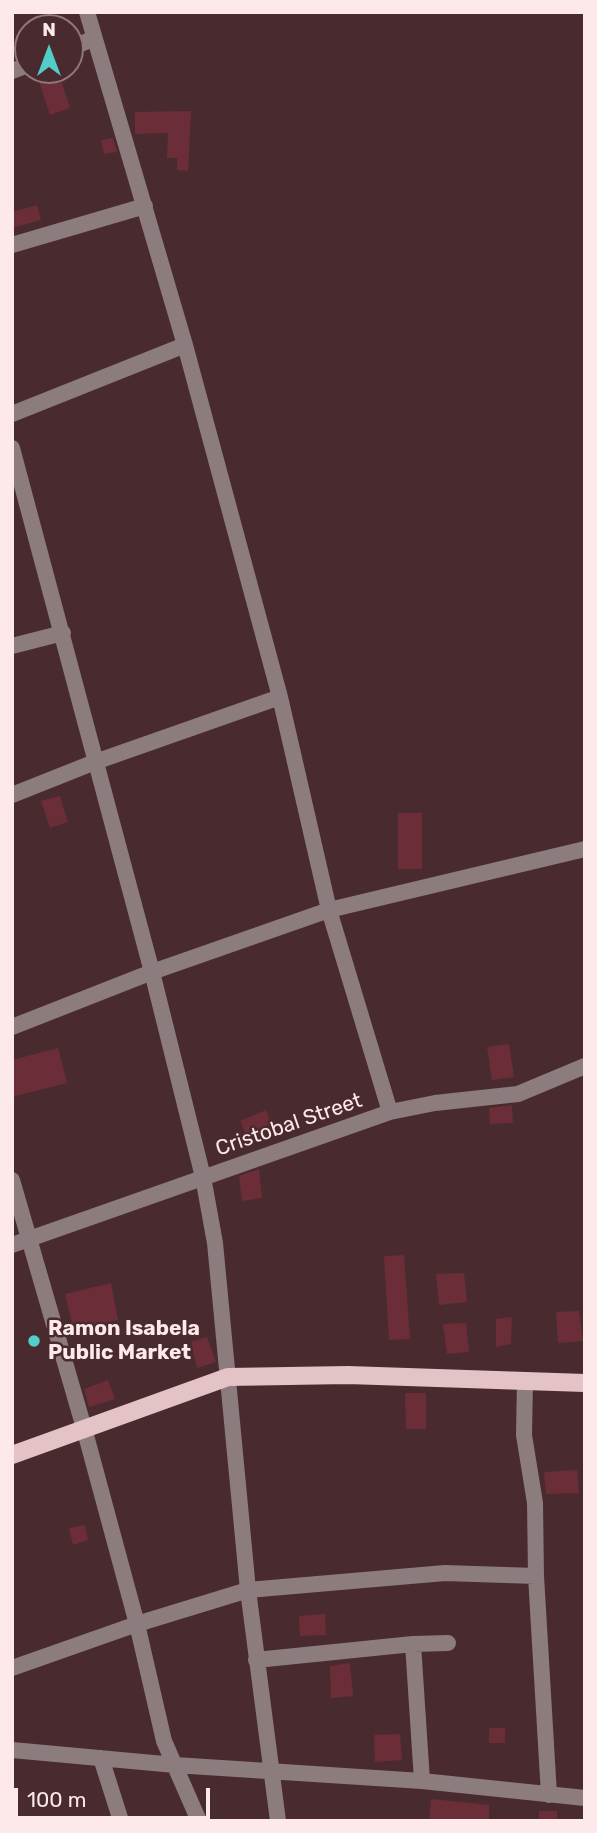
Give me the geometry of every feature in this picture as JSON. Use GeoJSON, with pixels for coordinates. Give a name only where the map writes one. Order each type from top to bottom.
{"type":"FeatureCollection","features":[{"type":"Feature","properties":{"kind":"main road"},"geometry":{"type":"LineString","coordinates":[[12,1455],[228,1377],[348,1375],[585,1383]]}},
{"type":"Feature","properties":{"kind":"street"},"geometry":{"type":"LineString","coordinates":[[87,12],[185,345],[280,697],[329,911],[390,1112]]}},
{"type":"Feature","properties":{"kind":"street"},"geometry":{"type":"LineString","coordinates":[[84,43],[93,39]]}},
{"type":"Feature","properties":{"kind":"street"},"geometry":{"type":"LineString","coordinates":[[12,245],[145,206]]}},
{"type":"Feature","properties":{"kind":"street"},"geometry":{"type":"LineString","coordinates":[[12,414],[185,345]]}},
{"type":"Feature","properties":{"kind":"street"},"geometry":{"type":"LineString","coordinates":[[12,449],[152,972],[203,1177],[215,1243],[248,1590],[278,1821]]}},
{"type":"Feature","properties":{"kind":"street"},"geometry":{"type":"LineString","coordinates":[[12,646],[63,633]]}},
{"type":"Feature","properties":{"kind":"street"},"geometry":{"type":"LineString","coordinates":[[12,795],[96,762],[280,697]]}},
{"type":"Feature","properties":{"kind":"street"},"geometry":{"type":"LineString","coordinates":[[12,1027],[152,972],[329,911],[585,849]]}},
{"type":"Feature","properties":{"kind":"street","name":"Cristobal Street"},"geometry":{"type":"LineString","coordinates":[[12,1245],[390,1112],[435,1103],[518,1094],[585,1066]]}},
{"type":"Feature","properties":{"kind":"street"},"geometry":{"type":"LineString","coordinates":[[12,1180],[84,1428],[137,1624],[164,1741],[199,1821]]}},
{"type":"Feature","properties":{"kind":"street"},"geometry":{"type":"LineString","coordinates":[[525,1380],[524,1435],[535,1503],[536,1576],[549,1795]]}},
{"type":"Feature","properties":{"kind":"street"},"geometry":{"type":"LineString","coordinates":[[12,1668],[137,1624],[248,1590],[445,1573],[536,1576]]}},
{"type":"Feature","properties":{"kind":"street"},"geometry":{"type":"LineString","coordinates":[[256,1660],[448,1643]]}},
{"type":"Feature","properties":{"kind":"street"},"geometry":{"type":"LineString","coordinates":[[413,1644],[422,1781]]}},
{"type":"Feature","properties":{"kind":"street"},"geometry":{"type":"LineString","coordinates":[[12,1750],[175,1765],[422,1781],[585,1798]]}},
{"type":"Feature","properties":{"kind":"street"},"geometry":{"type":"LineString","coordinates":[[101,1758],[121,1821]]}},
{"type":"Feature","properties":{"kind":"building"},"geometry":{"type":"Polygon","coordinates":[[[40,84],[62,84],[70,108],[50,115],[40,84]]]}},
{"type":"Feature","properties":{"kind":"building"},"geometry":{"type":"Polygon","coordinates":[[[191,111],[188,171],[177,170],[177,158],[167,158],[168,133],[135,134],[135,112],[191,111]]]}},
{"type":"Feature","properties":{"kind":"building"},"geometry":{"type":"Polygon","coordinates":[[[113,138],[117,152],[104,154],[101,140],[113,138]]]}},
{"type":"Feature","properties":{"kind":"building"},"geometry":{"type":"Polygon","coordinates":[[[37,205],[41,220],[12,228],[12,212],[37,205]]]}},
{"type":"Feature","properties":{"kind":"building"},"geometry":{"type":"Polygon","coordinates":[[[60,796],[68,822],[50,828],[41,801],[60,796]]]}},
{"type":"Feature","properties":{"kind":"building"},"geometry":{"type":"Polygon","coordinates":[[[398,813],[422,813],[422,869],[398,869],[398,813]]]}},
{"type":"Feature","properties":{"kind":"building"},"geometry":{"type":"Polygon","coordinates":[[[509,1044],[514,1077],[492,1080],[487,1047],[509,1044]]]}},
{"type":"Feature","properties":{"kind":"building"},"geometry":{"type":"Polygon","coordinates":[[[58,1048],[67,1083],[12,1097],[12,1060],[58,1048]]]}},
{"type":"Feature","properties":{"kind":"building"},"geometry":{"type":"Polygon","coordinates":[[[512,1105],[513,1123],[490,1124],[489,1108],[512,1105]]]}},
{"type":"Feature","properties":{"kind":"building"},"geometry":{"type":"Polygon","coordinates":[[[266,1110],[272,1126],[247,1137],[240,1121],[266,1110]]]}},
{"type":"Feature","properties":{"kind":"building"},"geometry":{"type":"Polygon","coordinates":[[[259,1169],[262,1198],[242,1201],[239,1176],[259,1169]]]}},
{"type":"Feature","properties":{"kind":"building"},"geometry":{"type":"Polygon","coordinates":[[[404,1255],[410,1339],[389,1340],[384,1256],[404,1255]]]}},
{"type":"Feature","properties":{"kind":"building"},"geometry":{"type":"Polygon","coordinates":[[[464,1273],[467,1302],[439,1305],[436,1274],[464,1273]]]}},
{"type":"Feature","properties":{"kind":"building"},"geometry":{"type":"Polygon","coordinates":[[[111,1283],[118,1320],[73,1328],[65,1294],[111,1283]]]}},
{"type":"Feature","properties":{"kind":"building"},"geometry":{"type":"Polygon","coordinates":[[[579,1311],[583,1341],[558,1343],[556,1312],[579,1311]]]}},
{"type":"Feature","properties":{"kind":"building"},"geometry":{"type":"Polygon","coordinates":[[[512,1317],[511,1344],[496,1347],[496,1319],[512,1317]]]}},
{"type":"Feature","properties":{"kind":"building"},"geometry":{"type":"Polygon","coordinates":[[[466,1323],[469,1352],[447,1354],[443,1324],[466,1323]]]}},
{"type":"Feature","properties":{"kind":"building"},"geometry":{"type":"Polygon","coordinates":[[[207,1337],[216,1362],[197,1368],[191,1342],[207,1337]]]}},
{"type":"Feature","properties":{"kind":"building"},"geometry":{"type":"Polygon","coordinates":[[[108,1380],[115,1399],[89,1407],[84,1389],[108,1380]]]}},
{"type":"Feature","properties":{"kind":"building"},"geometry":{"type":"Polygon","coordinates":[[[405,1393],[426,1393],[426,1429],[406,1429],[405,1393]]]}},
{"type":"Feature","properties":{"kind":"building"},"geometry":{"type":"Polygon","coordinates":[[[577,1470],[579,1493],[546,1494],[544,1472],[577,1470]]]}},
{"type":"Feature","properties":{"kind":"building"},"geometry":{"type":"Polygon","coordinates":[[[85,1525],[88,1540],[73,1545],[69,1528],[85,1525]]]}},
{"type":"Feature","properties":{"kind":"building"},"geometry":{"type":"Polygon","coordinates":[[[325,1614],[326,1635],[300,1636],[299,1616],[325,1614]]]}},
{"type":"Feature","properties":{"kind":"building"},"geometry":{"type":"Polygon","coordinates":[[[350,1663],[353,1696],[331,1698],[330,1666],[350,1663]]]}},
{"type":"Feature","properties":{"kind":"building"},"geometry":{"type":"Polygon","coordinates":[[[489,1728],[505,1728],[505,1743],[489,1743],[489,1728]]]}},
{"type":"Feature","properties":{"kind":"building"},"geometry":{"type":"Polygon","coordinates":[[[400,1734],[402,1760],[375,1762],[374,1735],[400,1734]]]}},
{"type":"Feature","properties":{"kind":"building"},"geometry":{"type":"Polygon","coordinates":[[[431,1799],[489,1805],[489,1821],[429,1821],[431,1799]]]}},
{"type":"Feature","properties":{"kind":"building"},"geometry":{"type":"Polygon","coordinates":[[[539,1811],[557,1811],[557,1821],[539,1821],[539,1811]]]}},
{"type":"Feature","properties":{"kind":"place","name":"Ramon Isabela Public Market"},"geometry":{"type":"Point","coordinates":[34,1341]}}]}
